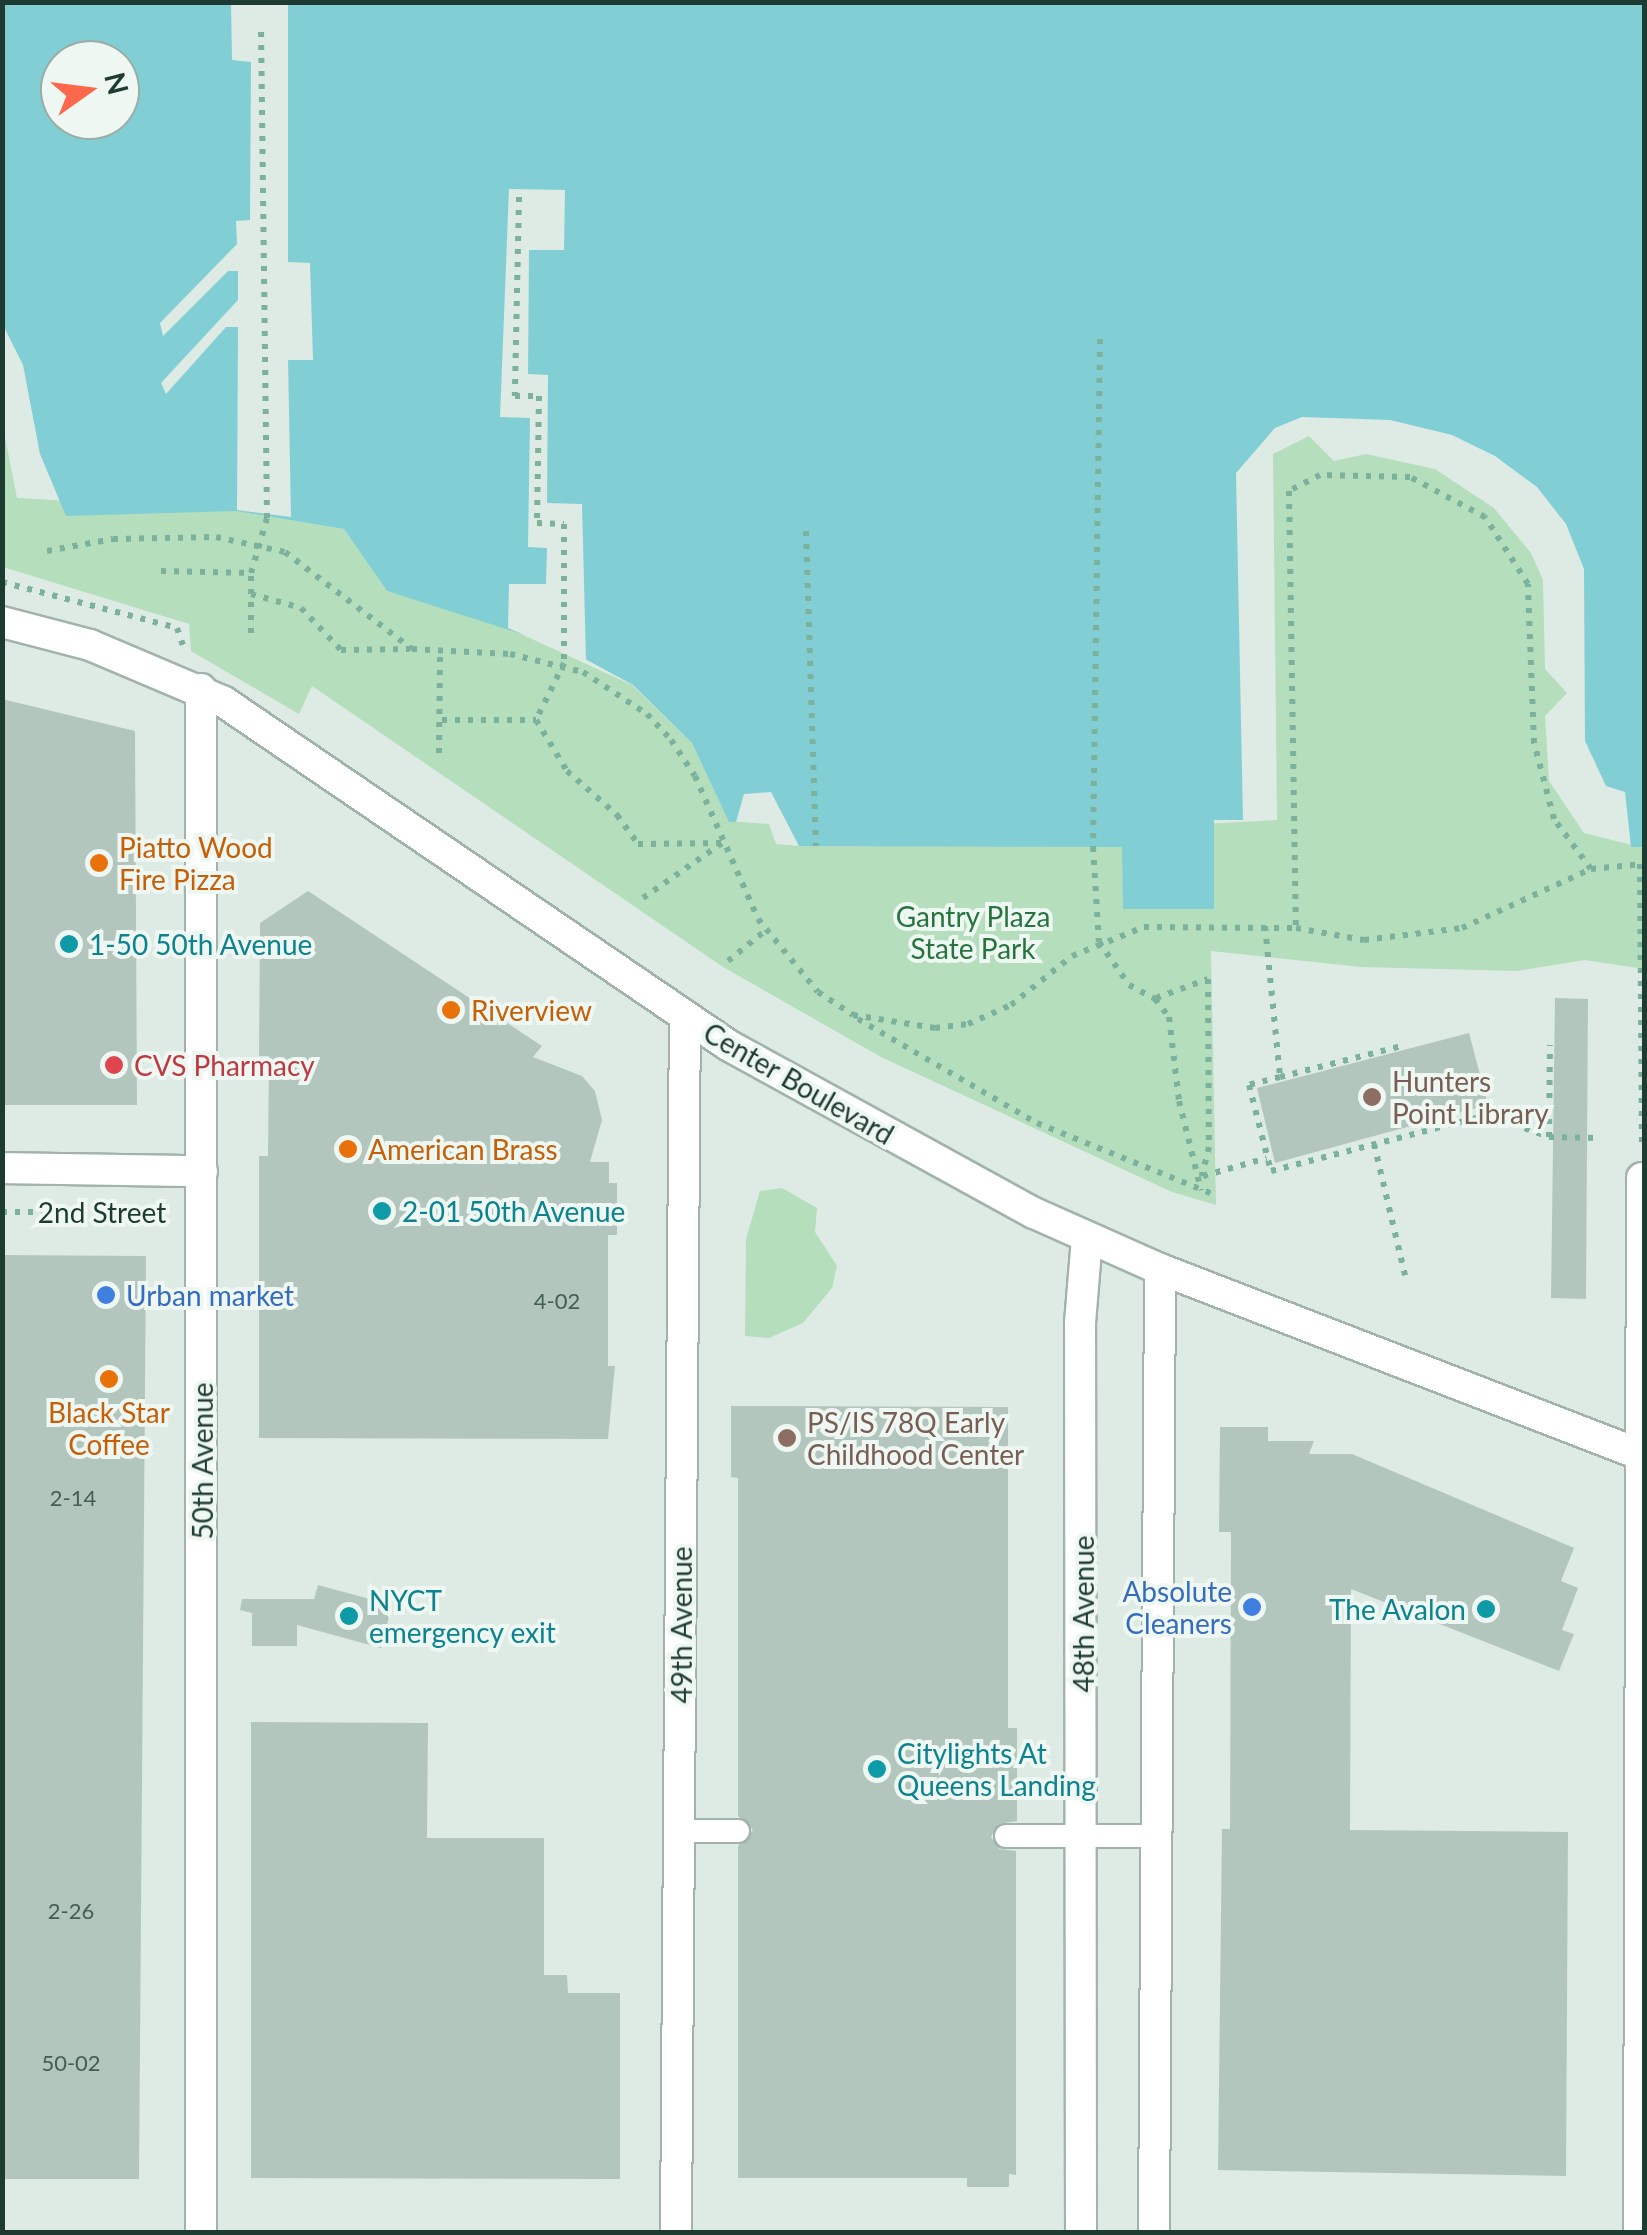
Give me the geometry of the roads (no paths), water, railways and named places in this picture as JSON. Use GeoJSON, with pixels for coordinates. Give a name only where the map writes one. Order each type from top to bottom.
{"type":"FeatureCollection","features":[{"type":"Feature","properties":{"kind":"street","name":"Center Boulevard"},"geometry":{"type":"LineString","coordinates":[[2,622],[90,646],[201,689],[685,1017],[933,1160],[1160,1269],[1644,1456]]}},
{"type":"Feature","properties":{"kind":"street","name":"50th Avenue"},"geometry":{"type":"LineString","coordinates":[[201,689],[201,2232]]}},
{"type":"Feature","properties":{"kind":"street","name":"49th Avenue"},"geometry":{"type":"LineString","coordinates":[[676,2232],[685,1017]]}},
{"type":"Feature","properties":{"kind":"street","name":"2nd Street"},"geometry":{"type":"LineString","coordinates":[[2,1168],[202,1171]]}},
{"type":"Feature","properties":{"kind":"street"},"geometry":{"type":"LineString","coordinates":[[1639,2232],[1642,1178]]}},
{"type":"Feature","properties":{"kind":"street","name":"48th Avenue"},"geometry":{"type":"LineString","coordinates":[[1081,2232],[1080,1322],[1088,1237]]}},
{"type":"Feature","properties":{"kind":"street"},"geometry":{"type":"LineString","coordinates":[[1154,2232],[1160,1269]]}},
{"type":"Feature","properties":{"kind":"lane"},"geometry":{"type":"LineString","coordinates":[[679,1831],[738,1831]]}},
{"type":"Feature","properties":{"kind":"lane"},"geometry":{"type":"LineString","coordinates":[[1006,1836],[1157,1836]]}},
{"type":"Feature","properties":{"kind":"water"},"geometry":{"type":"Polygon","coordinates":[[[3,3],[1644,3],[1644,847],[1631,847],[1625,792],[1606,786],[1585,741],[1584,569],[1566,524],[1537,487],[1495,456],[1452,435],[1390,420],[1302,417],[1275,428],[1236,473],[1243,820],[1214,820],[1214,909],[1123,909],[1122,847],[799,846],[771,792],[744,794],[736,822],[729,822],[692,743],[633,685],[563,647],[387,591],[344,529],[237,511],[66,516],[40,454],[23,365],[3,325],[3,3]]]}},
{"type":"Feature","properties":{"kind":"place","name":"Piatto Wood Fire Pizza"},"geometry":{"type":"Point","coordinates":[99,863]}},
{"type":"Feature","properties":{"kind":"place","name":"1-50 50th Avenue"},"geometry":{"type":"Point","coordinates":[69,944]}},
{"type":"Feature","properties":{"kind":"place","name":"Riverview"},"geometry":{"type":"Point","coordinates":[451,1010]}},
{"type":"Feature","properties":{"kind":"place","name":"CVS Pharmacy"},"geometry":{"type":"Point","coordinates":[114,1065]}},
{"type":"Feature","properties":{"kind":"place","name":"Hunters Point Library"},"geometry":{"type":"Point","coordinates":[1372,1097]}},
{"type":"Feature","properties":{"kind":"place","name":"American Brass"},"geometry":{"type":"Point","coordinates":[348,1149]}},
{"type":"Feature","properties":{"kind":"place","name":"2-01 50th Avenue"},"geometry":{"type":"Point","coordinates":[382,1211]}},
{"type":"Feature","properties":{"kind":"place","name":"Urban market"},"geometry":{"type":"Point","coordinates":[106,1295]}},
{"type":"Feature","properties":{"kind":"place","name":"Black Star Coffee"},"geometry":{"type":"Point","coordinates":[109,1379]}},
{"type":"Feature","properties":{"kind":"place","name":"PS/IS 78Q Early Childhood Center"},"geometry":{"type":"Point","coordinates":[787,1438]}},
{"type":"Feature","properties":{"kind":"place","name":"Absolute Cleaners"},"geometry":{"type":"Point","coordinates":[1252,1607]}},
{"type":"Feature","properties":{"kind":"place","name":"The Avalon"},"geometry":{"type":"Point","coordinates":[1486,1609]}},
{"type":"Feature","properties":{"kind":"place","name":"NYCT emergency exit"},"geometry":{"type":"Point","coordinates":[349,1616]}},
{"type":"Feature","properties":{"kind":"place","name":"Citylights At Queens Landing"},"geometry":{"type":"Point","coordinates":[877,1769]}},
{"type":"Feature","properties":{"kind":"park label","name":"Gantry Plaza State Park"},"geometry":{"type":"Point","coordinates":[973,932]}}]}
